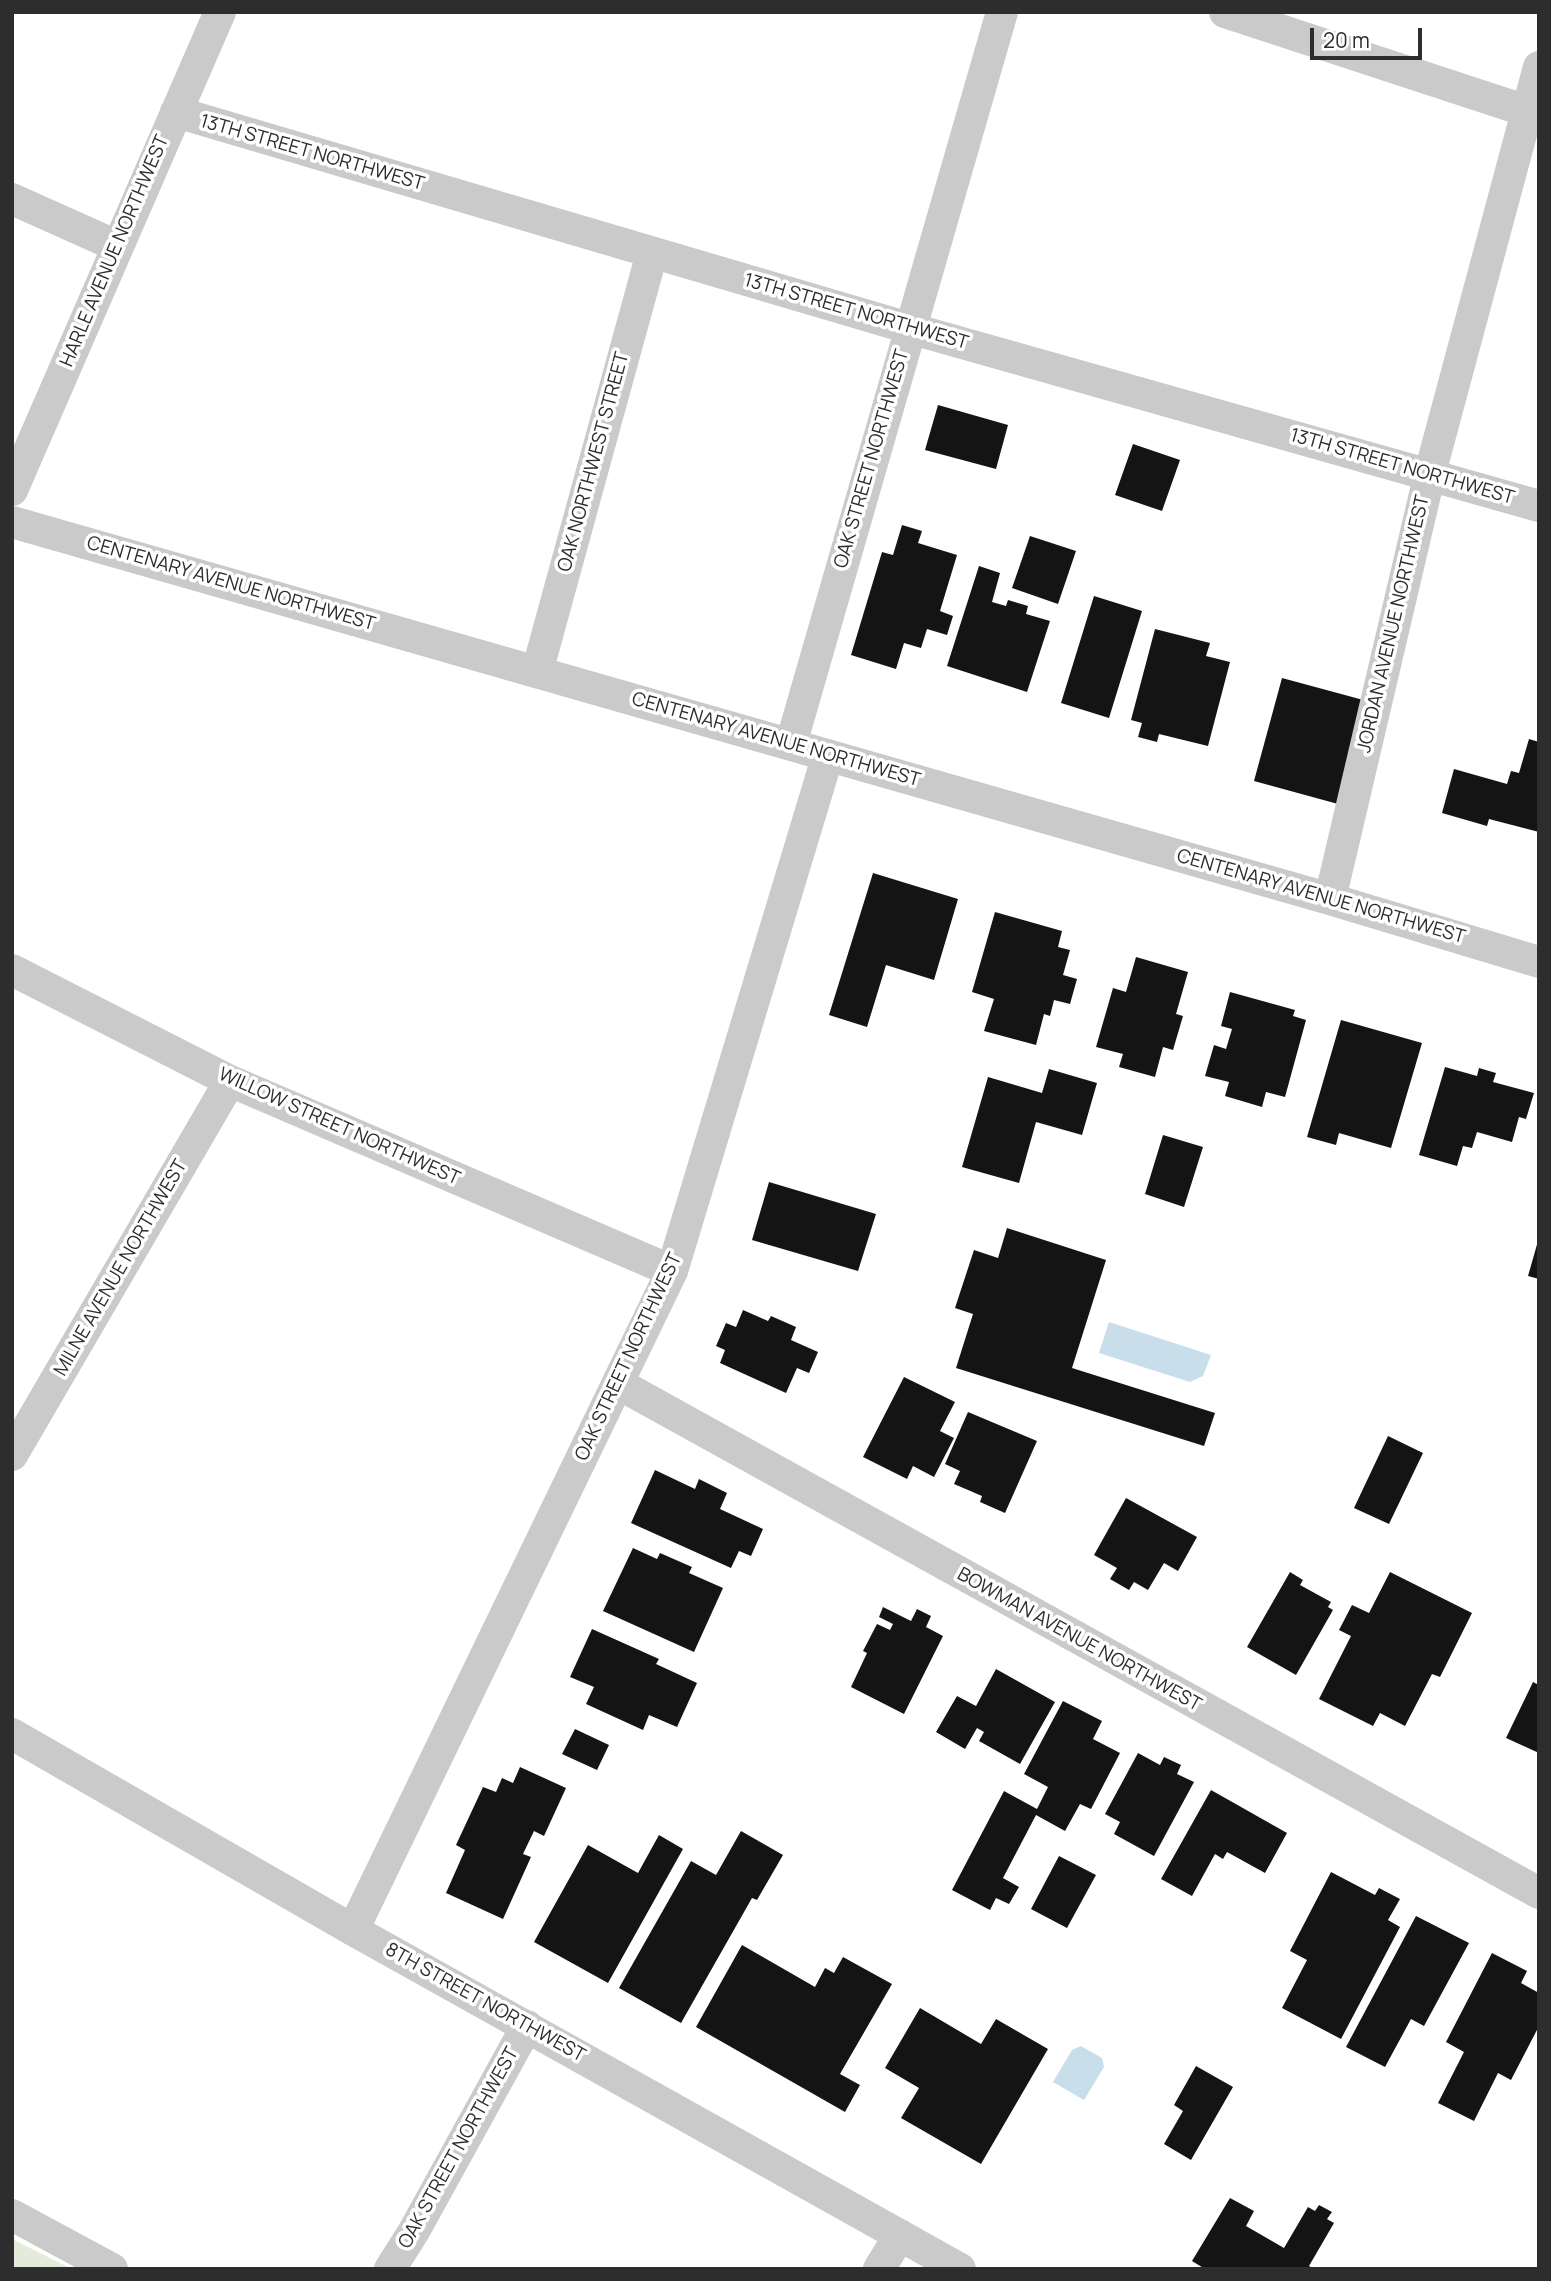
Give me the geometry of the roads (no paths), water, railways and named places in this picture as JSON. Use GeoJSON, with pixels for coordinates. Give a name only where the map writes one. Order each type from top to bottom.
{"type":"FeatureCollection","features":[{"type":"Feature","properties":{"kind":"street","name":"HARLE AVENUE NORTHWEST"},"geometry":{"type":"LineString","coordinates":[[12,490],[220,12]]}},
{"type":"Feature","properties":{"kind":"street","name":"OAK STREET NORTHWEST"},"geometry":{"type":"LineString","coordinates":[[791,744],[1002,12]]}},
{"type":"Feature","properties":{"kind":"street"},"geometry":{"type":"LineString","coordinates":[[1225,12],[1532,113]]}},
{"type":"Feature","properties":{"kind":"street","name":"JORDAN AVENUE NORTHWEST"},"geometry":{"type":"LineString","coordinates":[[1329,899],[1430,473],[1532,113],[1539,67]]}},
{"type":"Feature","properties":{"kind":"street","name":"13TH STREET NORTHWEST"},"geometry":{"type":"LineString","coordinates":[[176,112],[909,328],[1430,473],[1539,506]]}},
{"type":"Feature","properties":{"kind":"street"},"geometry":{"type":"LineString","coordinates":[[12,200],[117,246]]}},
{"type":"Feature","properties":{"kind":"street","name":"OAK NORTHWEST STREET"},"geometry":{"type":"LineString","coordinates":[[537,672],[652,253]]}},
{"type":"Feature","properties":{"kind":"street","name":"CENTENARY AVENUE NORTHWEST"},"geometry":{"type":"LineString","coordinates":[[12,522],[1329,899],[1539,962]]}},
{"type":"Feature","properties":{"kind":"street","name":"OAK STREET NORTHWEST"},"geometry":{"type":"LineString","coordinates":[[353,1930],[672,1271],[828,755]]}},
{"type":"Feature","properties":{"kind":"street","name":"WILLOW STREET NORTHWEST"},"geometry":{"type":"LineString","coordinates":[[12,970],[230,1081],[672,1271]]}},
{"type":"Feature","properties":{"kind":"street","name":"MILNE AVENUE NORTHWEST"},"geometry":{"type":"LineString","coordinates":[[12,1455],[230,1081]]}},
{"type":"Feature","properties":{"kind":"street","name":"BOWMAN AVENUE NORTHWEST"},"geometry":{"type":"LineString","coordinates":[[619,1384],[1539,1894]]}},
{"type":"Feature","properties":{"kind":"street","name":"8TH STREET NORTHWEST"},"geometry":{"type":"LineString","coordinates":[[12,1734],[353,1930],[960,2269]]}},
{"type":"Feature","properties":{"kind":"street","name":"OAK STREET NORTHWEST"},"geometry":{"type":"LineString","coordinates":[[390,2269],[414,2231],[527,2026]]}},
{"type":"Feature","properties":{"kind":"street"},"geometry":{"type":"LineString","coordinates":[[12,2215],[112,2269]]}},
{"type":"Feature","properties":{"kind":"street"},"geometry":{"type":"LineString","coordinates":[[879,2269],[900,2235]]}},
{"type":"Feature","properties":{"kind":"water"},"geometry":{"type":"Polygon","coordinates":[[[1109,1322],[1211,1355],[1203,1376],[1190,1382],[1099,1353],[1109,1322]]]}},
{"type":"Feature","properties":{"kind":"water"},"geometry":{"type":"Polygon","coordinates":[[[1081,2046],[1102,2058],[1104,2067],[1084,2100],[1053,2082],[1072,2050],[1081,2046]]]}}]}
